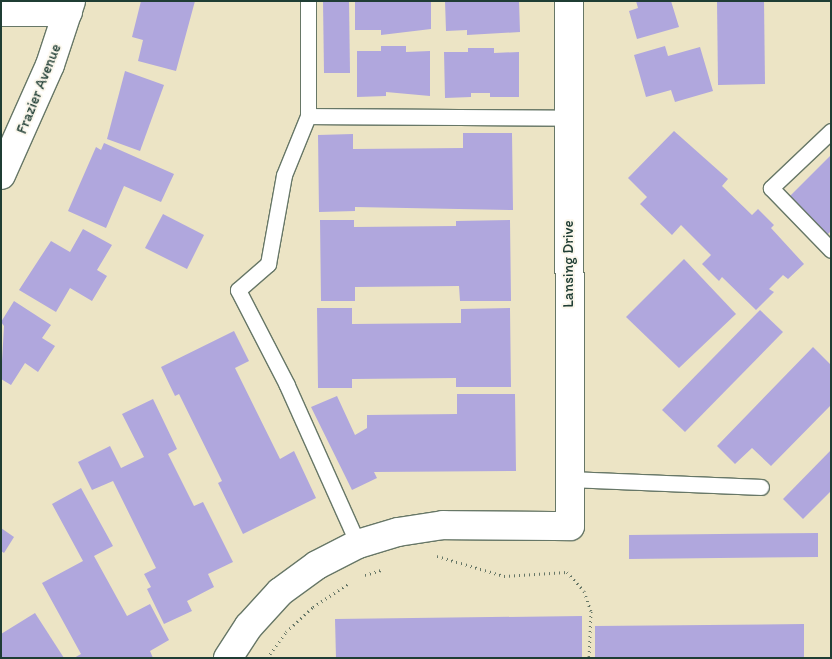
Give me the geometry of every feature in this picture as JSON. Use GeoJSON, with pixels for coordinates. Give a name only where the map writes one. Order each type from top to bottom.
{"type":"FeatureCollection","features":[{"type":"Feature","properties":{"kind":"street","name":"Lansing Drive"},"geometry":{"type":"LineString","coordinates":[[358,544],[398,532],[443,526],[570,526],[569,1]]}},
{"type":"Feature","properties":{"kind":"street"},"geometry":{"type":"LineString","coordinates":[[1,12],[69,6]]}},
{"type":"Feature","properties":{"kind":"street","name":"Frazier Avenue"},"geometry":{"type":"LineString","coordinates":[[1,175],[46,74],[69,6]]}},
{"type":"Feature","properties":{"kind":"street"},"geometry":{"type":"LineString","coordinates":[[228,658],[249,626],[280,592],[317,565],[358,544]]}},
{"type":"Feature","properties":{"kind":"lane"},"geometry":{"type":"LineString","coordinates":[[308,1],[308,116],[284,175],[268,264],[238,290],[287,385],[358,544]]}},
{"type":"Feature","properties":{"kind":"lane"},"geometry":{"type":"LineString","coordinates":[[308,116],[569,118]]}},
{"type":"Feature","properties":{"kind":"lane"},"geometry":{"type":"LineString","coordinates":[[831,131],[771,188],[831,250]]}},
{"type":"Feature","properties":{"kind":"lane"},"geometry":{"type":"LineString","coordinates":[[570,479],[761,486]]}},
{"type":"Feature","properties":{"kind":"path"},"geometry":{"type":"LineString","coordinates":[[433,555],[504,576],[566,572],[584,591],[591,611],[589,658]]}},
{"type":"Feature","properties":{"kind":"path"},"geometry":{"type":"LineString","coordinates":[[359,577],[389,567]]}},
{"type":"Feature","properties":{"kind":"path"},"geometry":{"type":"LineString","coordinates":[[267,658],[286,632],[313,607],[351,582]]}},
{"type":"Feature","properties":{"kind":"building"},"geometry":{"type":"Polygon","coordinates":[[[141,1],[195,1],[176,71],[138,61],[143,40],[132,37],[141,1]]]}},
{"type":"Feature","properties":{"kind":"building"},"geometry":{"type":"Polygon","coordinates":[[[323,1],[349,1],[350,73],[324,73],[323,1]]]}},
{"type":"Feature","properties":{"kind":"building"},"geometry":{"type":"Polygon","coordinates":[[[355,1],[431,1],[431,29],[381,35],[381,30],[355,30],[355,1]]]}},
{"type":"Feature","properties":{"kind":"building"},"geometry":{"type":"Polygon","coordinates":[[[445,1],[519,1],[520,32],[467,35],[467,30],[446,31],[445,1]]]}},
{"type":"Feature","properties":{"kind":"building"},"geometry":{"type":"Polygon","coordinates":[[[636,1],[671,1],[679,27],[637,39],[629,11],[638,8],[636,1]]]}},
{"type":"Feature","properties":{"kind":"building"},"geometry":{"type":"Polygon","coordinates":[[[717,1],[764,1],[765,84],[718,85],[717,1]]]}},
{"type":"Feature","properties":{"kind":"building"},"geometry":{"type":"Polygon","coordinates":[[[381,46],[406,46],[406,52],[430,51],[430,96],[386,92],[386,96],[357,97],[357,51],[381,51],[381,46]]]}},
{"type":"Feature","properties":{"kind":"building"},"geometry":{"type":"Polygon","coordinates":[[[665,46],[668,56],[700,47],[713,91],[675,102],[671,90],[646,97],[634,55],[665,46]]]}},
{"type":"Feature","properties":{"kind":"building"},"geometry":{"type":"Polygon","coordinates":[[[468,48],[494,48],[494,53],[519,52],[519,97],[490,97],[490,93],[471,93],[471,97],[445,98],[444,52],[468,52],[468,48]]]}},
{"type":"Feature","properties":{"kind":"building"},"geometry":{"type":"Polygon","coordinates":[[[125,71],[164,85],[140,151],[107,139],[125,71]]]}},
{"type":"Feature","properties":{"kind":"building"},"geometry":{"type":"Polygon","coordinates":[[[674,131],[728,179],[722,186],[752,215],[758,209],[774,225],[771,228],[804,264],[788,279],[783,275],[769,289],[774,292],[756,310],[722,277],[719,281],[702,264],[711,255],[681,225],[672,235],[640,204],[647,197],[628,178],[674,131]]]}},
{"type":"Feature","properties":{"kind":"building"},"geometry":{"type":"Polygon","coordinates":[[[463,133],[512,133],[513,210],[355,207],[355,211],[319,212],[318,135],[353,134],[353,149],[463,148],[463,133]]]}},
{"type":"Feature","properties":{"kind":"building"},"geometry":{"type":"Polygon","coordinates":[[[104,143],[174,174],[161,202],[124,186],[106,228],[68,211],[96,147],[101,150],[104,143]]]}},
{"type":"Feature","properties":{"kind":"building"},"geometry":{"type":"Polygon","coordinates":[[[831,155],[831,231],[827,235],[789,197],[831,155]]]}},
{"type":"Feature","properties":{"kind":"building"},"geometry":{"type":"Polygon","coordinates":[[[163,214],[204,235],[187,269],[145,248],[163,214]]]}},
{"type":"Feature","properties":{"kind":"building"},"geometry":{"type":"Polygon","coordinates":[[[320,220],[354,220],[354,227],[456,226],[456,221],[510,220],[511,301],[460,301],[459,286],[355,287],[355,301],[321,301],[320,220]]]}},
{"type":"Feature","properties":{"kind":"building"},"geometry":{"type":"Polygon","coordinates":[[[83,229],[112,245],[97,270],[107,276],[92,301],[70,288],[56,312],[19,290],[51,241],[70,252],[83,229]]]}},
{"type":"Feature","properties":{"kind":"building"},"geometry":{"type":"Polygon","coordinates":[[[684,259],[736,314],[679,368],[626,317],[684,259]]]}},
{"type":"Feature","properties":{"kind":"building"},"geometry":{"type":"Polygon","coordinates":[[[14,301],[51,325],[42,338],[55,346],[38,372],[25,363],[11,385],[1,379],[4,326],[1,322],[14,301]]]}},
{"type":"Feature","properties":{"kind":"building"},"geometry":{"type":"Polygon","coordinates":[[[317,308],[352,308],[352,324],[461,323],[461,309],[510,308],[511,387],[456,387],[456,378],[352,379],[352,388],[318,388],[317,308]]]}},
{"type":"Feature","properties":{"kind":"building"},"geometry":{"type":"Polygon","coordinates":[[[760,310],[783,332],[685,432],[662,410],[760,310]]]}},
{"type":"Feature","properties":{"kind":"building"},"geometry":{"type":"Polygon","coordinates":[[[234,331],[249,361],[235,368],[280,459],[294,451],[316,498],[243,534],[218,483],[222,481],[179,394],[175,396],[161,367],[234,331]]]}},
{"type":"Feature","properties":{"kind":"building"},"geometry":{"type":"Polygon","coordinates":[[[813,347],[831,365],[831,405],[771,466],[752,448],[735,464],[717,446],[813,347]]]}},
{"type":"Feature","properties":{"kind":"building"},"geometry":{"type":"Polygon","coordinates":[[[457,394],[515,394],[516,471],[374,472],[377,478],[352,490],[311,407],[337,396],[355,435],[367,428],[367,415],[457,414],[457,394]]]}},
{"type":"Feature","properties":{"kind":"building"},"geometry":{"type":"Polygon","coordinates":[[[153,399],[177,449],[168,454],[194,506],[203,502],[233,562],[208,574],[214,587],[187,601],[192,611],[164,624],[147,589],[151,587],[144,574],[156,568],[113,481],[92,490],[78,462],[110,446],[121,468],[144,457],[122,414],[153,399]]]}},
{"type":"Feature","properties":{"kind":"building"},"geometry":{"type":"Polygon","coordinates":[[[831,450],[831,491],[803,519],[783,499],[831,450]]]}},
{"type":"Feature","properties":{"kind":"building"},"geometry":{"type":"Polygon","coordinates":[[[81,488],[113,546],[94,556],[127,616],[150,604],[169,640],[150,651],[153,658],[74,658],[81,654],[42,583],[83,561],[52,504],[81,488]]]}},
{"type":"Feature","properties":{"kind":"building"},"geometry":{"type":"Polygon","coordinates":[[[1,528],[14,537],[4,553],[1,551],[1,528]]]}},
{"type":"Feature","properties":{"kind":"building"},"geometry":{"type":"Polygon","coordinates":[[[818,533],[818,557],[629,559],[629,535],[818,533]]]}},
{"type":"Feature","properties":{"kind":"building"},"geometry":{"type":"Polygon","coordinates":[[[35,613],[64,658],[1,658],[1,634],[35,613]]]}},
{"type":"Feature","properties":{"kind":"building"},"geometry":{"type":"Polygon","coordinates":[[[582,616],[582,658],[336,658],[335,619],[582,616]]]}},
{"type":"Feature","properties":{"kind":"building"},"geometry":{"type":"Polygon","coordinates":[[[804,624],[804,658],[595,658],[595,626],[804,624]]]}}]}
